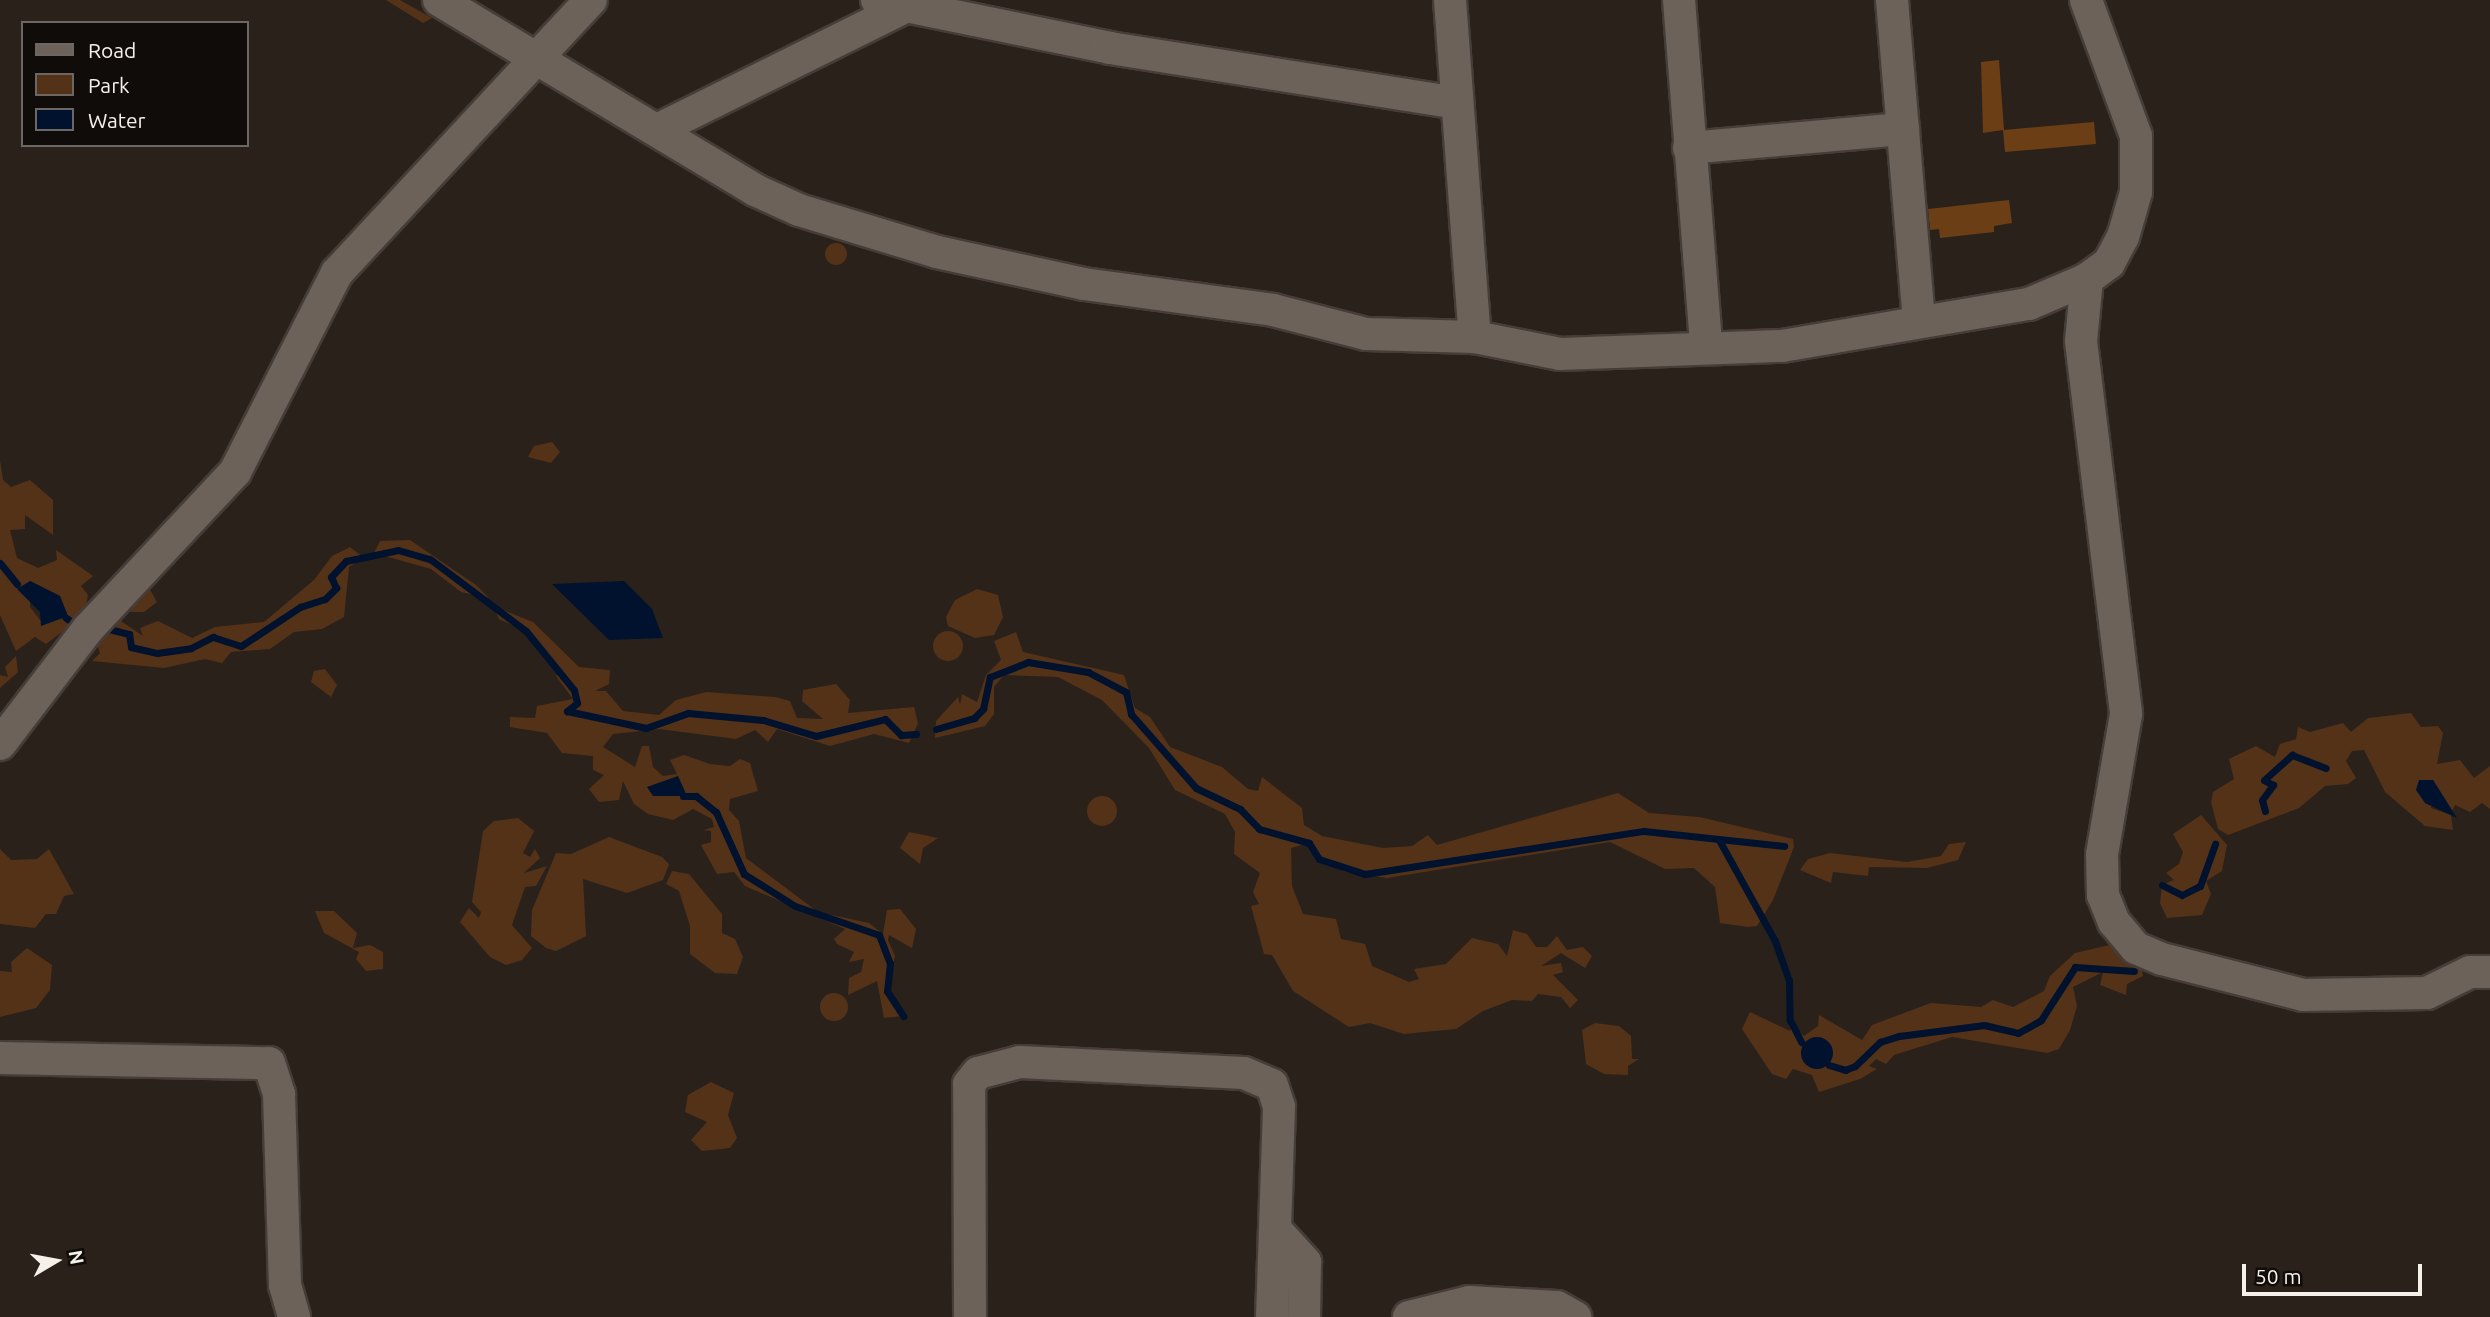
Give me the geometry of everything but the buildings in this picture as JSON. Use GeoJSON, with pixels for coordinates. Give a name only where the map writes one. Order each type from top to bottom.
{"type":"FeatureCollection","features":[{"type":"Feature","properties":{"kind":"street"},"geometry":{"type":"LineString","coordinates":[[0,744],[88,629],[235,472],[337,273],[591,0]]}},
{"type":"Feature","properties":{"kind":"street"},"geometry":{"type":"LineString","coordinates":[[877,0],[914,3],[1110,48],[1456,103]]}},
{"type":"Feature","properties":{"kind":"street"},"geometry":{"type":"LineString","coordinates":[[1450,0],[1475,337]]}},
{"type":"Feature","properties":{"kind":"street"},"geometry":{"type":"LineString","coordinates":[[1679,0],[1706,345]]}},
{"type":"Feature","properties":{"kind":"street"},"geometry":{"type":"LineString","coordinates":[[1892,0],[1919,320]]}},
{"type":"Feature","properties":{"kind":"street"},"geometry":{"type":"LineString","coordinates":[[659,129],[914,3]]}},
{"type":"Feature","properties":{"kind":"street"},"geometry":{"type":"LineString","coordinates":[[452,4],[536,59],[659,129],[755,190],[799,210],[937,252],[1084,284],[1273,310],[1366,334],[1475,337],[1560,354],[1706,345],[1782,346],[1919,320],[2029,304],[2087,279],[2109,263],[2123,237],[2136,192],[2136,136],[2085,5]]}},
{"type":"Feature","properties":{"kind":"street"},"geometry":{"type":"LineString","coordinates":[[1689,148],[1903,129]]}},
{"type":"Feature","properties":{"kind":"street"},"geometry":{"type":"LineString","coordinates":[[2087,279],[2081,341],[2126,714],[2102,853],[2104,895],[2114,922],[2136,948],[2162,959],[2303,996],[2427,993],[2470,972],[2490,972]]}},
{"type":"Feature","properties":{"kind":"street"},"geometry":{"type":"LineString","coordinates":[[0,1058],[269,1063],[279,1094],[285,1285],[294,1317]]}},
{"type":"Feature","properties":{"kind":"street"},"geometry":{"type":"LineString","coordinates":[[970,1317],[969,1084],[1000,1066],[1259,1075],[1272,1085],[1279,1107],[1272,1317]]}},
{"type":"Feature","properties":{"kind":"street"},"geometry":{"type":"LineString","coordinates":[[1275,1229],[1305,1262],[1304,1317]]}},
{"type":"Feature","properties":{"kind":"street"},"geometry":{"type":"LineString","coordinates":[[1409,1317],[1469,1301],[1557,1307],[1575,1317]]}},
{"type":"Feature","properties":{"kind":"green space"},"geometry":{"type":"Polygon","coordinates":[[[386,0],[400,0],[432,18],[423,23],[386,0]]]}},
{"type":"Feature","properties":{"kind":"green space"},"geometry":{"type":"Polygon","coordinates":[[[836,243],[844,246],[847,254],[844,262],[836,265],[828,262],[825,254],[828,246],[836,243]]]}},
{"type":"Feature","properties":{"kind":"green space"},"geometry":{"type":"Polygon","coordinates":[[[552,442],[560,452],[551,463],[528,457],[534,446],[552,442]]]}},
{"type":"Feature","properties":{"kind":"green space"},"geometry":{"type":"Polygon","coordinates":[[[0,460],[3,480],[11,487],[30,480],[53,500],[53,535],[25,515],[25,529],[10,530],[17,558],[38,568],[57,560],[56,550],[93,576],[81,586],[88,595],[85,611],[46,644],[35,637],[16,651],[0,615],[0,460]],[[30,581],[30,607],[40,620],[65,619],[60,596],[30,581]]]}},
{"type":"Feature","properties":{"kind":"green space"},"geometry":{"type":"Polygon","coordinates":[[[410,540],[476,585],[489,598],[461,592],[431,569],[374,553],[380,541],[410,540]]]}},
{"type":"Feature","properties":{"kind":"green space"},"geometry":{"type":"Polygon","coordinates":[[[350,547],[364,558],[349,567],[344,617],[322,629],[294,632],[270,649],[231,652],[222,663],[205,659],[164,668],[92,661],[100,653],[95,639],[115,617],[143,636],[140,628],[158,621],[192,638],[215,627],[264,622],[314,580],[332,556],[350,547]]]}},
{"type":"Feature","properties":{"kind":"green space"},"geometry":{"type":"Polygon","coordinates":[[[148,586],[157,602],[144,612],[130,612],[148,586]]]}},
{"type":"Feature","properties":{"kind":"green space"},"geometry":{"type":"Polygon","coordinates":[[[977,589],[998,595],[1003,617],[994,635],[975,638],[948,626],[946,617],[955,600],[977,589]]]}},
{"type":"Feature","properties":{"kind":"green space"},"geometry":{"type":"Polygon","coordinates":[[[493,606],[533,622],[579,667],[610,670],[609,684],[595,691],[606,691],[623,711],[659,715],[676,700],[706,692],[775,697],[790,701],[797,718],[823,719],[802,701],[803,690],[836,684],[850,700],[848,713],[914,707],[918,723],[909,743],[874,734],[830,746],[777,729],[768,742],[755,730],[736,739],[659,729],[613,734],[603,747],[635,767],[642,746],[649,746],[653,767],[663,776],[677,774],[670,760],[684,755],[710,764],[730,766],[740,759],[750,763],[758,791],[730,799],[729,810],[739,821],[746,858],[818,912],[869,923],[883,934],[887,910],[900,909],[916,929],[912,948],[889,935],[888,940],[895,956],[887,991],[903,1016],[884,1018],[877,981],[848,995],[849,978],[861,972],[864,959],[849,962],[854,952],[837,944],[834,939],[845,929],[745,886],[734,872],[717,874],[701,845],[711,842],[711,831],[703,830],[714,827],[712,819],[693,809],[673,820],[648,814],[634,804],[623,781],[619,800],[599,802],[589,789],[604,775],[593,770],[593,756],[562,753],[547,733],[510,727],[510,717],[535,718],[537,706],[573,699],[556,676],[560,668],[526,631],[499,619],[493,606]]]}},
{"type":"Feature","properties":{"kind":"green space"},"geometry":{"type":"Polygon","coordinates":[[[948,631],[959,635],[963,646],[959,657],[948,661],[937,657],[933,646],[937,635],[948,631]]]}},
{"type":"Feature","properties":{"kind":"green space"},"geometry":{"type":"Polygon","coordinates":[[[1016,632],[1023,652],[1124,675],[1135,708],[1150,717],[1170,747],[1222,767],[1248,789],[1258,791],[1262,777],[1302,808],[1304,825],[1322,836],[1383,848],[1412,846],[1428,835],[1437,845],[1618,793],[1649,813],[1699,817],[1793,839],[1794,847],[1773,900],[1757,926],[1748,927],[1720,923],[1715,887],[1694,868],[1665,869],[1610,842],[1387,878],[1345,872],[1319,859],[1309,843],[1291,848],[1292,886],[1303,914],[1336,919],[1341,939],[1365,944],[1372,966],[1409,982],[1419,979],[1414,969],[1446,964],[1472,938],[1498,944],[1507,956],[1513,930],[1527,934],[1536,947],[1547,947],[1557,936],[1567,950],[1583,947],[1592,956],[1585,968],[1561,953],[1541,966],[1561,963],[1563,972],[1553,975],[1578,1000],[1570,1008],[1561,997],[1538,994],[1532,1001],[1512,1000],[1483,1011],[1456,1029],[1404,1034],[1370,1023],[1349,1027],[1293,991],[1272,955],[1264,954],[1251,906],[1259,904],[1253,892],[1260,873],[1234,854],[1235,832],[1225,814],[1175,790],[1149,748],[1102,700],[1058,677],[1004,675],[994,687],[994,714],[985,726],[935,738],[936,721],[958,697],[960,705],[962,694],[977,702],[986,675],[1001,660],[994,641],[1016,632]]]}},
{"type":"Feature","properties":{"kind":"green space"},"geometry":{"type":"Polygon","coordinates":[[[16,656],[18,672],[0,688],[0,675],[8,677],[5,667],[16,656]]]}},
{"type":"Feature","properties":{"kind":"green space"},"geometry":{"type":"Polygon","coordinates":[[[325,669],[337,685],[331,697],[311,682],[314,671],[325,669]]]}},
{"type":"Feature","properties":{"kind":"green space"},"geometry":{"type":"Polygon","coordinates":[[[2411,713],[2421,727],[2438,726],[2443,733],[2437,764],[2460,760],[2474,778],[2490,766],[2490,809],[2482,803],[2470,812],[2455,805],[2452,811],[2433,780],[2431,808],[2451,815],[2453,830],[2425,826],[2385,792],[2364,750],[2352,751],[2346,761],[2356,778],[2348,784],[2325,786],[2299,808],[2228,835],[2218,829],[2211,802],[2213,792],[2234,779],[2229,759],[2256,746],[2275,757],[2280,744],[2296,739],[2298,727],[2310,732],[2343,723],[2351,732],[2368,718],[2411,713]]]}},
{"type":"Feature","properties":{"kind":"green space"},"geometry":{"type":"Polygon","coordinates":[[[1102,796],[1113,800],[1117,811],[1113,822],[1102,826],[1091,822],[1087,811],[1091,800],[1102,796]]]}},
{"type":"Feature","properties":{"kind":"green space"},"geometry":{"type":"Polygon","coordinates":[[[2201,815],[2227,845],[2222,871],[2206,881],[2211,894],[2202,915],[2167,918],[2160,903],[2162,885],[2174,880],[2166,873],[2179,864],[2183,852],[2173,834],[2201,815]]]}},
{"type":"Feature","properties":{"kind":"green space"},"geometry":{"type":"Polygon","coordinates":[[[518,818],[534,831],[523,853],[530,857],[535,849],[540,858],[524,873],[547,866],[536,886],[525,887],[512,925],[532,948],[522,960],[506,965],[490,957],[460,922],[469,908],[479,918],[481,912],[472,902],[483,831],[494,821],[518,818]]]}},
{"type":"Feature","properties":{"kind":"green space"},"geometry":{"type":"Polygon","coordinates":[[[909,832],[938,838],[923,848],[920,864],[900,848],[909,832]]]}},
{"type":"Feature","properties":{"kind":"green space"},"geometry":{"type":"Polygon","coordinates":[[[609,837],[662,857],[669,864],[663,880],[627,893],[583,879],[586,936],[556,951],[546,948],[531,936],[532,910],[556,853],[571,854],[609,837]]]}},
{"type":"Feature","properties":{"kind":"green space"},"geometry":{"type":"Polygon","coordinates":[[[1966,842],[1958,860],[1927,868],[1869,867],[1868,876],[1833,872],[1831,883],[1800,870],[1808,859],[1830,853],[1907,862],[1941,856],[1949,844],[1966,842]]]}},
{"type":"Feature","properties":{"kind":"green space"},"geometry":{"type":"Polygon","coordinates":[[[0,849],[11,860],[37,859],[49,849],[74,894],[64,896],[56,914],[46,914],[35,928],[0,924],[0,849]]]}},
{"type":"Feature","properties":{"kind":"green space"},"geometry":{"type":"Polygon","coordinates":[[[672,871],[689,874],[722,914],[722,933],[735,939],[743,957],[737,974],[715,973],[690,954],[690,926],[679,891],[666,884],[672,871]]]}},
{"type":"Feature","properties":{"kind":"green space"},"geometry":{"type":"Polygon","coordinates":[[[315,911],[334,911],[357,933],[353,948],[370,945],[383,952],[383,969],[366,971],[356,959],[359,952],[324,933],[315,911]]]}},
{"type":"Feature","properties":{"kind":"green space"},"geometry":{"type":"Polygon","coordinates":[[[2118,943],[2141,963],[2143,976],[2127,984],[2126,995],[2100,985],[2103,972],[2073,987],[2077,1006],[2070,1030],[2059,1049],[2047,1053],[1952,1037],[1894,1055],[1886,1064],[1876,1059],[1869,1066],[1877,1069],[1860,1079],[1819,1092],[1812,1075],[1793,1069],[1786,1079],[1772,1074],[1742,1029],[1750,1012],[1790,1031],[1792,1025],[1804,1036],[1818,1026],[1819,1015],[1862,1040],[1872,1025],[1931,1003],[1981,1007],[1993,1000],[2013,1007],[2044,991],[2050,976],[2075,953],[2118,943]]]}},
{"type":"Feature","properties":{"kind":"green space"},"geometry":{"type":"Polygon","coordinates":[[[27,948],[52,965],[50,990],[36,1008],[0,1017],[0,971],[12,972],[11,962],[27,948]]]}},
{"type":"Feature","properties":{"kind":"green space"},"geometry":{"type":"Polygon","coordinates":[[[834,993],[844,997],[848,1007],[844,1017],[834,1021],[824,1017],[820,1007],[824,997],[834,993]]]}},
{"type":"Feature","properties":{"kind":"green space"},"geometry":{"type":"Polygon","coordinates":[[[1595,1023],[1619,1026],[1631,1036],[1632,1059],[1639,1059],[1628,1066],[1628,1075],[1604,1074],[1586,1064],[1582,1030],[1595,1023]]]}},
{"type":"Feature","properties":{"kind":"green space"},"geometry":{"type":"Polygon","coordinates":[[[711,1082],[734,1093],[728,1115],[737,1138],[730,1148],[702,1151],[691,1140],[707,1122],[685,1112],[688,1095],[711,1082]]]}},
{"type":"Feature","properties":{"kind":"water"},"geometry":{"type":"Polygon","coordinates":[[[30,581],[60,596],[68,616],[41,626],[40,612],[17,589],[30,581]]]}},
{"type":"Feature","properties":{"kind":"water"},"geometry":{"type":"Polygon","coordinates":[[[624,581],[652,609],[663,638],[609,640],[552,584],[624,581]]]}},
{"type":"Feature","properties":{"kind":"water"},"geometry":{"type":"Polygon","coordinates":[[[678,776],[687,796],[653,796],[647,787],[678,776]]]}},
{"type":"Feature","properties":{"kind":"water"},"geometry":{"type":"Polygon","coordinates":[[[2419,780],[2433,780],[2457,818],[2425,803],[2416,790],[2419,780]]]}},
{"type":"Feature","properties":{"kind":"water"},"geometry":{"type":"Polygon","coordinates":[[[1817,1037],[1828,1042],[1833,1053],[1828,1064],[1817,1069],[1806,1064],[1801,1053],[1806,1042],[1817,1037]]]}},
{"type":"Feature","properties":{"kind":"waterway"},"geometry":{"type":"LineString","coordinates":[[105,628],[129,634],[131,647],[157,653],[191,648],[213,637],[241,646],[300,607],[325,599],[336,588],[331,577],[346,561],[398,550],[430,559],[526,631],[574,690],[577,703],[567,711],[646,728],[688,713],[763,720],[816,736],[885,719],[901,735],[916,734]]}},
{"type":"Feature","properties":{"kind":"waterway"},"geometry":{"type":"LineString","coordinates":[[0,563],[17,584]]}},
{"type":"Feature","properties":{"kind":"waterway"},"geometry":{"type":"LineString","coordinates":[[66,618],[74,623]]}},
{"type":"Feature","properties":{"kind":"waterway"},"geometry":{"type":"LineString","coordinates":[[936,729],[974,718],[983,709],[990,677],[1028,662],[1088,672],[1126,692],[1131,714],[1196,788],[1240,809],[1259,829],[1309,843],[1319,859],[1365,874],[1644,831],[1784,846]]}},
{"type":"Feature","properties":{"kind":"waterway"},"geometry":{"type":"LineString","coordinates":[[2265,811],[2262,800],[2273,785],[2264,780],[2292,755],[2326,768]]}},
{"type":"Feature","properties":{"kind":"waterway"},"geometry":{"type":"LineString","coordinates":[[683,796],[696,796],[716,812],[744,874],[795,906],[879,935],[890,963],[887,991],[903,1016]]}},
{"type":"Feature","properties":{"kind":"waterway"},"geometry":{"type":"LineString","coordinates":[[1719,840],[1775,941],[1789,981],[1790,1020],[1801,1042]]}},
{"type":"Feature","properties":{"kind":"waterway"},"geometry":{"type":"LineString","coordinates":[[2162,885],[2182,895],[2200,886],[2215,844]]}},
{"type":"Feature","properties":{"kind":"waterway"},"geometry":{"type":"LineString","coordinates":[[1829,1065],[1845,1070],[1855,1066],[1880,1042],[1899,1036],[1984,1025],[2018,1033],[2041,1020],[2075,967],[2134,971]]}}]}
